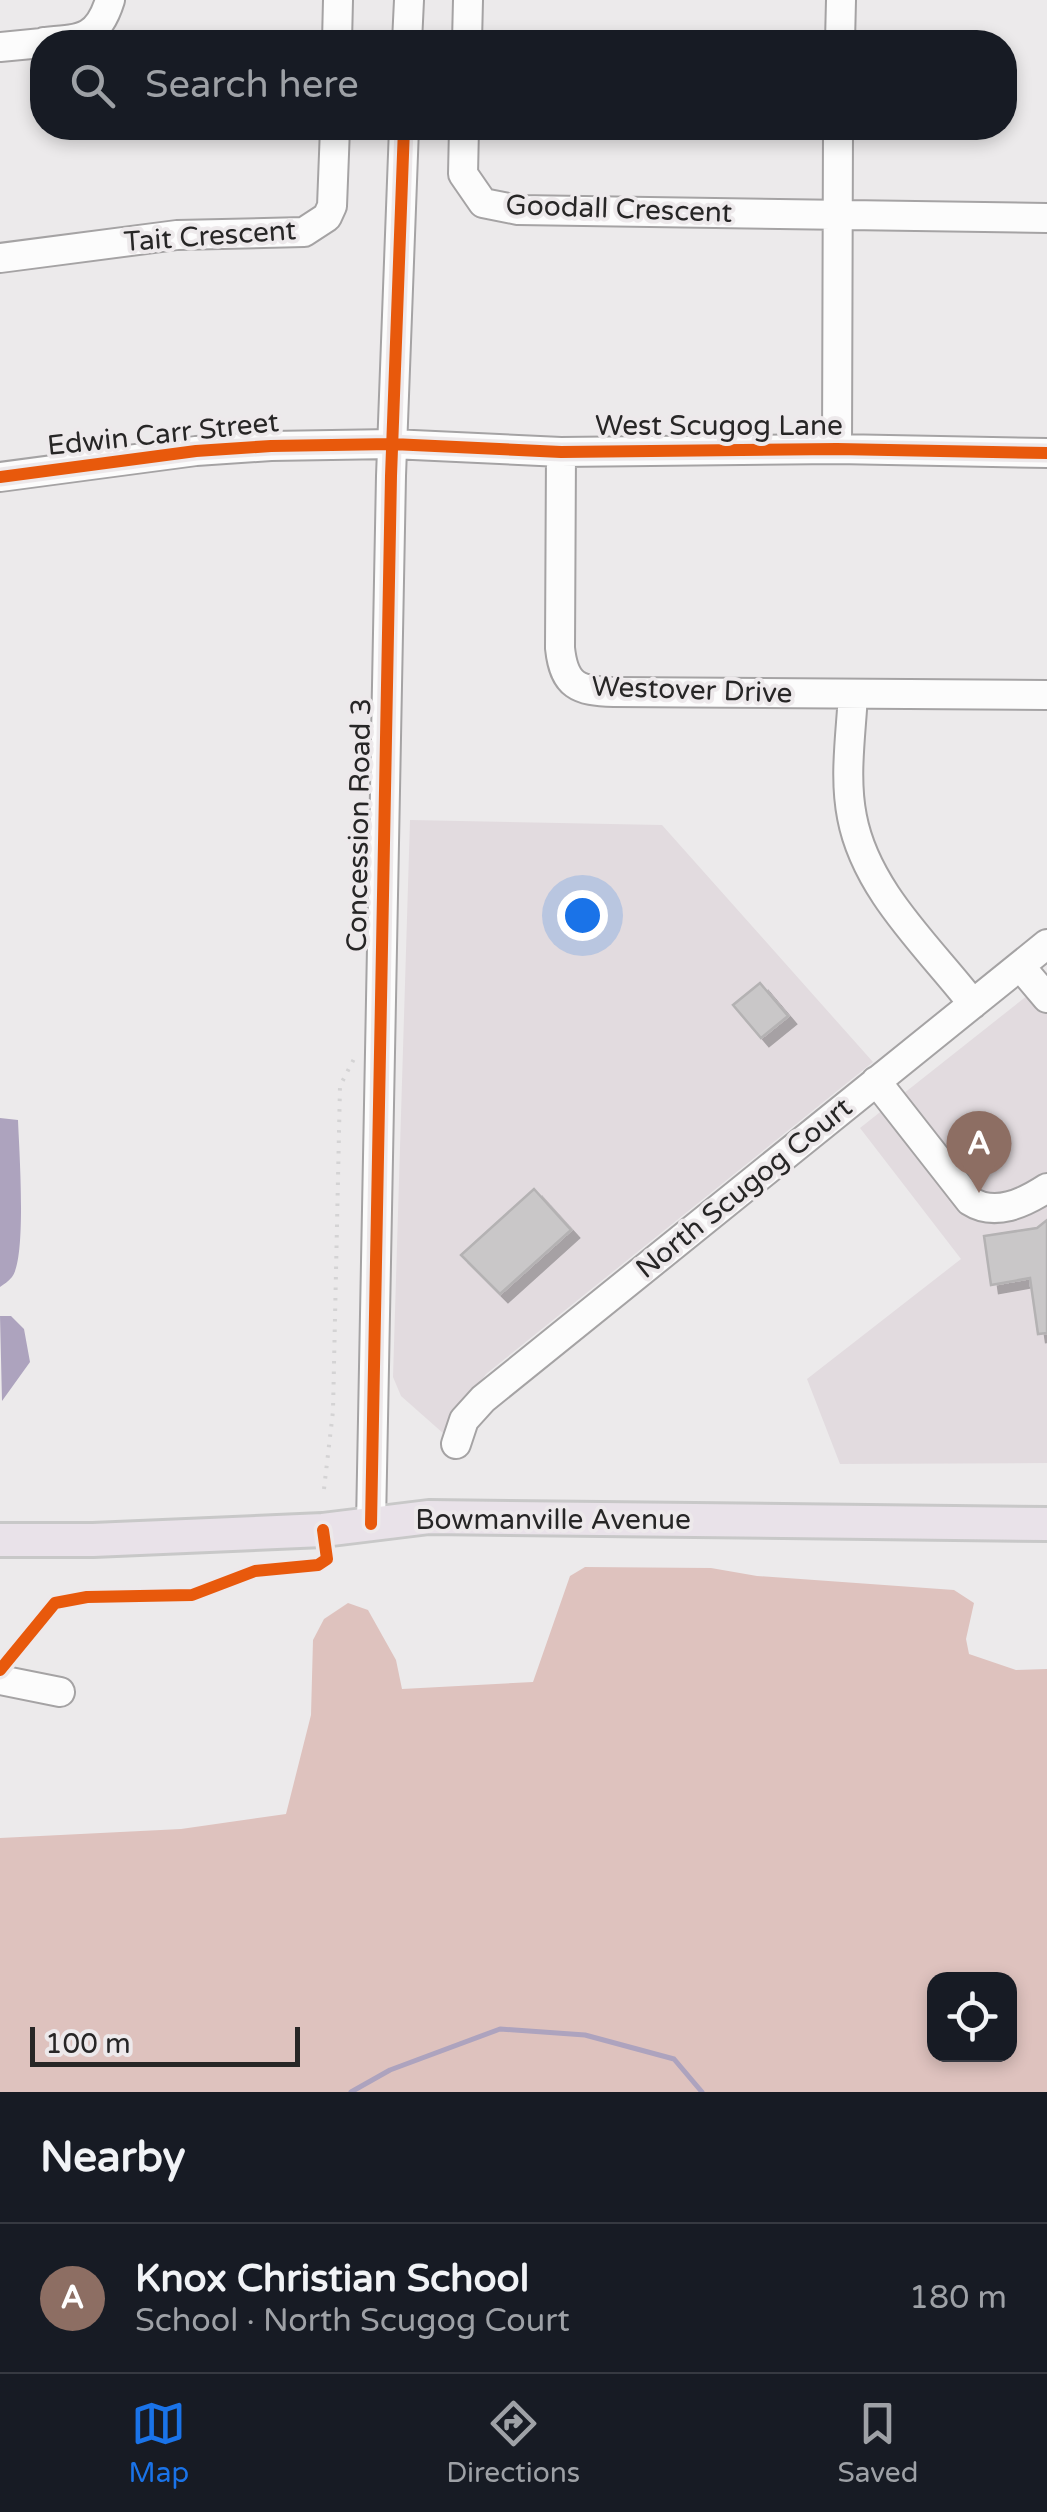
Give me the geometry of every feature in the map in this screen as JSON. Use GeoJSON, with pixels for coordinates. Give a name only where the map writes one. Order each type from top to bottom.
{"type":"FeatureCollection","features":[{"type":"Feature","properties":{"kind":"main road","name":"Bowmanville Avenue"},"geometry":{"type":"LineString","coordinates":[[0,1540],[323,1530],[429,1517],[1047,1524]]}},
{"type":"Feature","properties":{"kind":"street"},"geometry":{"type":"LineString","coordinates":[[96,30],[110,0]]}},
{"type":"Feature","properties":{"kind":"street"},"geometry":{"type":"LineString","coordinates":[[337,30],[338,0]]}},
{"type":"Feature","properties":{"kind":"street"},"geometry":{"type":"LineString","coordinates":[[407,30],[408,0]]}},
{"type":"Feature","properties":{"kind":"street"},"geometry":{"type":"LineString","coordinates":[[467,30],[468,0]]}},
{"type":"Feature","properties":{"kind":"street"},"geometry":{"type":"LineString","coordinates":[[840,30],[841,0]]}},
{"type":"Feature","properties":{"kind":"street"},"geometry":{"type":"LineString","coordinates":[[0,47],[30,44]]}},
{"type":"Feature","properties":{"kind":"street","name":"Tait Crescent"},"geometry":{"type":"LineString","coordinates":[[0,258],[177,235],[304,232],[326,217],[332,206],[335,140]]}},
{"type":"Feature","properties":{"kind":"street","name":"Concession Road 3"},"geometry":{"type":"LineString","coordinates":[[371,1524],[392,444],[404,140]]}},
{"type":"Feature","properties":{"kind":"street","name":"Goodall Crescent"},"geometry":{"type":"LineString","coordinates":[[463,140],[462,174],[484,203],[518,210],[836,214]]}},
{"type":"Feature","properties":{"kind":"street"},"geometry":{"type":"LineString","coordinates":[[837,449],[838,140]]}},
{"type":"Feature","properties":{"kind":"street"},"geometry":{"type":"LineString","coordinates":[[836,214],[1047,218]]}},
{"type":"Feature","properties":{"kind":"street","name":"West Scugog Lane"},"geometry":{"type":"LineString","coordinates":[[392,444],[561,452],[837,449],[1047,453]]}},
{"type":"Feature","properties":{"kind":"street","name":"Edwin Carr Street"},"geometry":{"type":"LineString","coordinates":[[0,477],[214,450],[392,444]]}},
{"type":"Feature","properties":{"kind":"street","name":"Westover Drive"},"geometry":{"type":"LineString","coordinates":[[561,452],[560,648],[562,666],[576,686],[614,692],[1047,696]]}},
{"type":"Feature","properties":{"kind":"street"},"geometry":{"type":"LineString","coordinates":[[852,694],[848,784],[852,818],[863,854],[889,899],[973,1004]]}},
{"type":"Feature","properties":{"kind":"street","name":"North Scugog Court"},"geometry":{"type":"LineString","coordinates":[[456,1444],[464,1420],[476,1405],[1047,944]]}},
{"type":"Feature","properties":{"kind":"street"},"geometry":{"type":"LineString","coordinates":[[1020,966],[1047,998]]}},
{"type":"Feature","properties":{"kind":"street"},"geometry":{"type":"LineString","coordinates":[[876,1081],[970,1201],[982,1209],[1022,1201],[1047,1188]]}},
{"type":"Feature","properties":{"kind":"street"},"geometry":{"type":"LineString","coordinates":[[0,1680],[60,1692]]}},
{"type":"Feature","properties":{"kind":"path"},"geometry":{"type":"LineString","coordinates":[[324,1489],[333,1411],[340,1086]]}},
{"type":"Feature","properties":{"kind":"shaded area"},"geometry":{"type":"Polygon","coordinates":[[[410,820],[662,825],[873,1062],[486,1374],[444,1434],[401,1396],[393,1377],[410,820]]]}},
{"type":"Feature","properties":{"kind":"shaded area"},"geometry":{"type":"Polygon","coordinates":[[[1047,980],[1047,1463],[840,1464],[807,1379],[961,1259],[860,1128],[1047,980]]]}},
{"type":"Feature","properties":{"kind":"shaded area"},"geometry":{"type":"Polygon","coordinates":[[[0,1118],[18,1120],[21,1202],[17,1266],[12,1277],[0,1287],[0,1118]]]}},
{"type":"Feature","properties":{"kind":"shaded area"},"geometry":{"type":"Polygon","coordinates":[[[0,1316],[11,1316],[24,1329],[30,1362],[2,1401],[0,1316]]]}},
{"type":"Feature","properties":{"kind":"shaded area"},"geometry":{"type":"Polygon","coordinates":[[[585,1567],[711,1568],[757,1576],[954,1590],[974,1603],[966,1639],[969,1654],[1016,1670],[1047,1669],[1047,2092],[0,2092],[0,1838],[181,1829],[286,1814],[311,1715],[313,1640],[324,1619],[348,1603],[368,1610],[396,1660],[402,1689],[533,1682],[570,1576],[585,1567]]]}},
{"type":"Feature","properties":{"kind":"building"},"geometry":{"type":"Polygon","coordinates":[[[760,983],[788,1016],[761,1038],[733,1005],[760,983]]]}},
{"type":"Feature","properties":{"kind":"building"},"geometry":{"type":"Polygon","coordinates":[[[534,1189],[571,1230],[500,1294],[461,1255],[534,1189]]]}},
{"type":"Feature","properties":{"kind":"building"},"geometry":{"type":"Polygon","coordinates":[[[1047,1220],[1047,1333],[1038,1334],[1030,1278],[991,1285],[984,1236],[1037,1228],[1047,1220]]]}},
{"type":"Feature","properties":{"kind":"waterway"},"geometry":{"type":"LineString","coordinates":[[351,2092],[390,2070],[500,2029],[585,2035],[674,2059],[702,2092]]}},
{"type":"Feature","properties":{"kind":"cycle path"},"geometry":{"type":"LineString","coordinates":[[371,1524],[391,476],[404,140]]}},
{"type":"Feature","properties":{"kind":"cycle path"},"geometry":{"type":"LineString","coordinates":[[0,477],[196,451],[271,446],[392,444],[561,452],[837,449],[1047,453]]}},
{"type":"Feature","properties":{"kind":"cycle path"},"geometry":{"type":"LineString","coordinates":[[0,1670],[55,1603],[87,1597],[192,1595],[255,1571],[318,1565],[327,1559],[323,1530]]}},
{"type":"Feature","properties":{"kind":"place","name":"Knox Christian School"},"geometry":{"type":"Point","coordinates":[979,1193]}}]}
